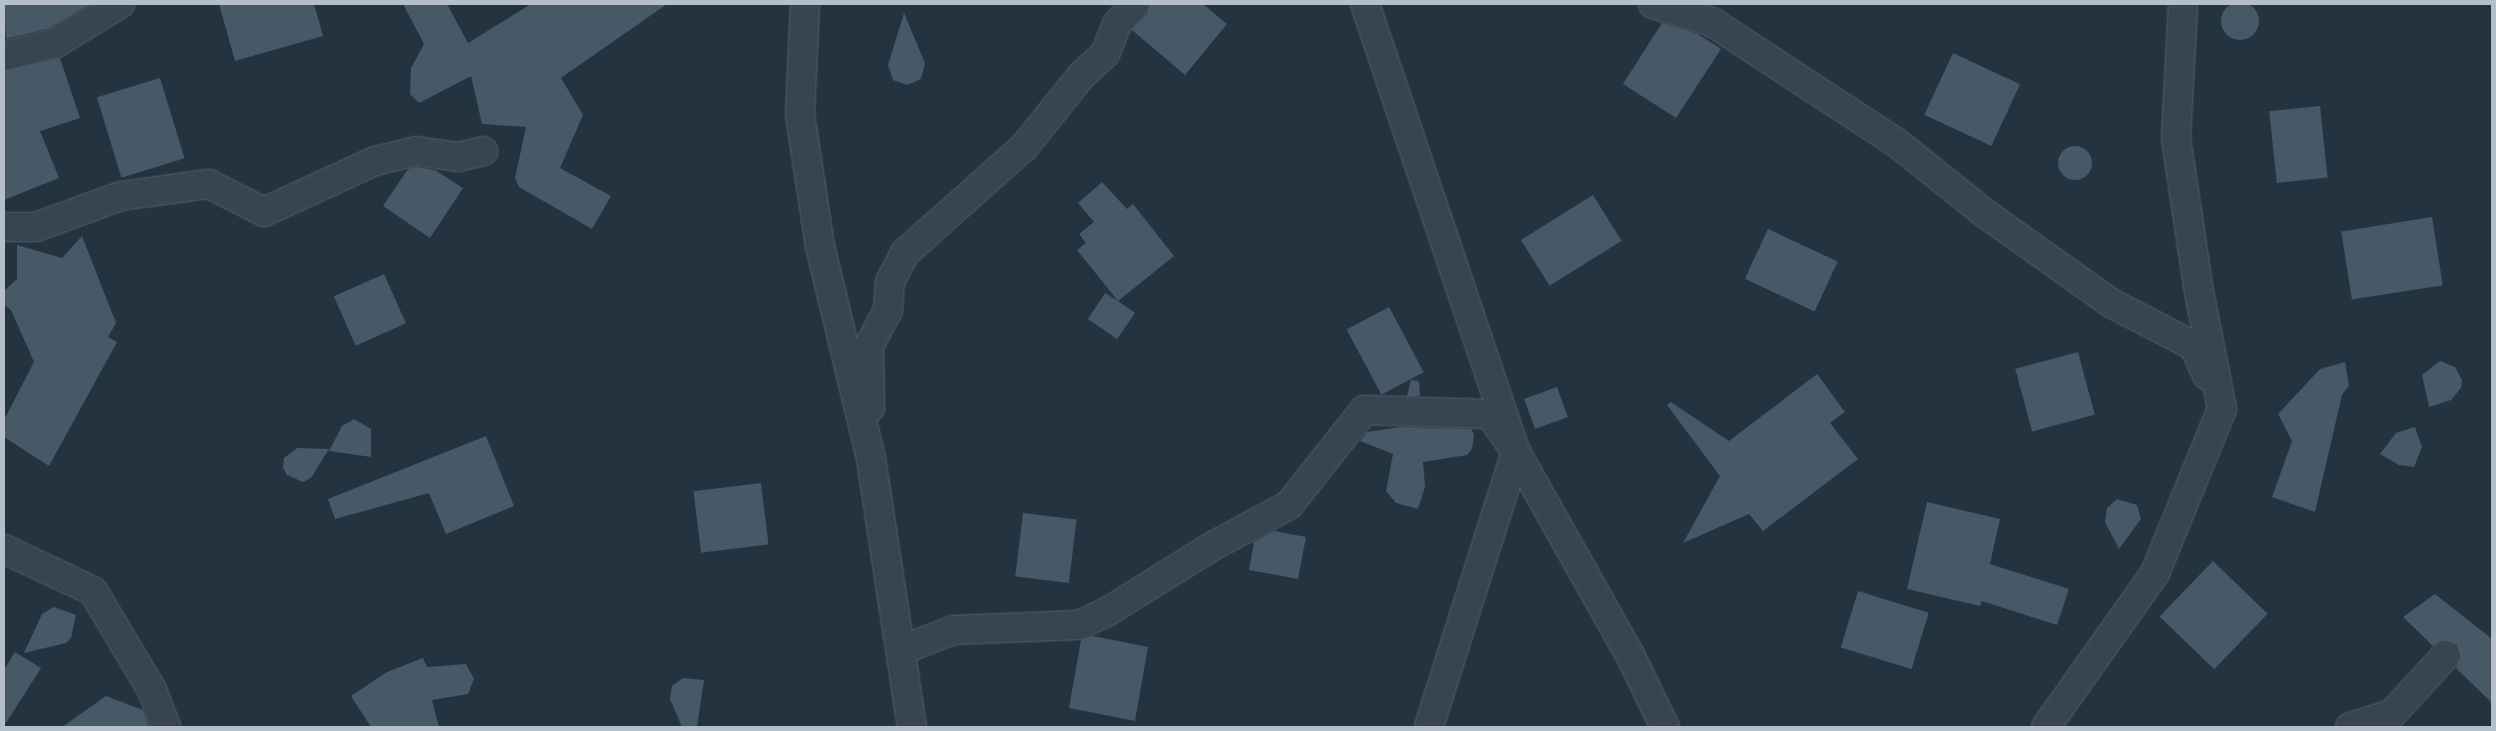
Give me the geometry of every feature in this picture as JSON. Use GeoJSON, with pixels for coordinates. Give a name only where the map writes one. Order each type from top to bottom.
{"type":"FeatureCollection","features":[{"type":"Feature","properties":{"kind":"street"},"geometry":{"type":"LineString","coordinates":[[4,56],[56,43],[120,4]]}},
{"type":"Feature","properties":{"kind":"street"},"geometry":{"type":"LineString","coordinates":[[805,4],[800,114],[820,246],[871,459],[902,650],[912,727]]}},
{"type":"Feature","properties":{"kind":"street"},"geometry":{"type":"LineString","coordinates":[[871,459],[869,346],[888,310],[890,282],[905,253],[1024,147],[1081,76],[1105,54],[1117,24],[1135,4]]}},
{"type":"Feature","properties":{"kind":"street"},"geometry":{"type":"LineString","coordinates":[[1365,4],[1516,452],[1429,727]]}},
{"type":"Feature","properties":{"kind":"street"},"geometry":{"type":"LineString","coordinates":[[1653,4],[1712,22],[1897,143],[1984,212],[2111,303],[2194,346],[2222,410]]}},
{"type":"Feature","properties":{"kind":"street"},"geometry":{"type":"LineString","coordinates":[[2046,727],[2155,573],[2222,410],[2199,292],[2176,138],[2183,4]]}},
{"type":"Feature","properties":{"kind":"street"},"geometry":{"type":"LineString","coordinates":[[4,227],[36,227],[121,196],[209,184],[264,212],[375,161],[416,151],[458,156],[483,151]]}},
{"type":"Feature","properties":{"kind":"street"},"geometry":{"type":"LineString","coordinates":[[902,650],[953,630],[1079,625],[1107,612],[1210,547],[1289,504],[1364,410],[1490,414],[1516,452],[1630,655],[1665,727]]}},
{"type":"Feature","properties":{"kind":"street"},"geometry":{"type":"LineString","coordinates":[[4,549],[93,591],[152,690],[166,727]]}},
{"type":"Feature","properties":{"kind":"street"},"geometry":{"type":"LineString","coordinates":[[2350,727],[2392,714],[2446,655]]}},
{"type":"Feature","properties":{"kind":"building"},"geometry":{"type":"Polygon","coordinates":[[[2240,2],[2253,8],[2259,21],[2253,34],[2240,40],[2227,34],[2221,21],[2227,8],[2240,2]]]}},
{"type":"Feature","properties":{"kind":"building"},"geometry":{"type":"Polygon","coordinates":[[[4,4],[90,4],[50,28],[6,39],[4,4]]]}},
{"type":"Feature","properties":{"kind":"building"},"geometry":{"type":"Polygon","coordinates":[[[219,4],[314,4],[323,36],[235,61],[219,4]]]}},
{"type":"Feature","properties":{"kind":"building"},"geometry":{"type":"Polygon","coordinates":[[[403,4],[447,4],[468,43],[531,4],[667,4],[561,78],[583,115],[560,168],[611,196],[592,229],[519,187],[515,178],[526,127],[482,124],[471,76],[419,103],[410,94],[411,68],[424,44],[403,4]]]}},
{"type":"Feature","properties":{"kind":"building"},"geometry":{"type":"Polygon","coordinates":[[[1150,4],[1203,4],[1227,24],[1185,75],[1132,30],[1147,14],[1150,4]]]}},
{"type":"Feature","properties":{"kind":"building"},"geometry":{"type":"Polygon","coordinates":[[[904,13],[925,63],[921,79],[907,85],[893,80],[888,65],[904,13]]]}},
{"type":"Feature","properties":{"kind":"building"},"geometry":{"type":"Polygon","coordinates":[[[1662,23],[1698,34],[1721,49],[1676,118],[1623,84],[1662,23]]]}},
{"type":"Feature","properties":{"kind":"building"},"geometry":{"type":"Polygon","coordinates":[[[1953,53],[2020,84],[1991,146],[1924,115],[1953,53]]]}},
{"type":"Feature","properties":{"kind":"building"},"geometry":{"type":"Polygon","coordinates":[[[60,58],[80,118],[40,131],[59,178],[4,200],[4,71],[60,58]]]}},
{"type":"Feature","properties":{"kind":"building"},"geometry":{"type":"Polygon","coordinates":[[[160,78],[185,158],[121,178],[97,97],[160,78]]]}},
{"type":"Feature","properties":{"kind":"building"},"geometry":{"type":"Polygon","coordinates":[[[2320,106],[2328,178],[2277,183],[2269,111],[2320,106]]]}},
{"type":"Feature","properties":{"kind":"building"},"geometry":{"type":"Polygon","coordinates":[[[2075,146],[2087,151],[2092,163],[2087,175],[2075,180],[2063,175],[2058,163],[2063,151],[2075,146]]]}},
{"type":"Feature","properties":{"kind":"building"},"geometry":{"type":"Polygon","coordinates":[[[417,167],[435,170],[463,188],[430,238],[383,206],[408,169],[417,167]]]}},
{"type":"Feature","properties":{"kind":"building"},"geometry":{"type":"Polygon","coordinates":[[[1102,182],[1127,209],[1133,204],[1174,256],[1118,301],[1077,250],[1086,243],[1079,234],[1094,222],[1078,203],[1102,182]]]}},
{"type":"Feature","properties":{"kind":"building"},"geometry":{"type":"Polygon","coordinates":[[[1593,195],[1622,241],[1550,286],[1521,240],[1593,195]]]}},
{"type":"Feature","properties":{"kind":"building"},"geometry":{"type":"Polygon","coordinates":[[[2432,217],[2443,285],[2352,300],[2341,231],[2432,217]]]}},
{"type":"Feature","properties":{"kind":"building"},"geometry":{"type":"Polygon","coordinates":[[[1768,229],[1838,262],[1815,311],[1745,279],[1768,229]]]}},
{"type":"Feature","properties":{"kind":"building"},"geometry":{"type":"Polygon","coordinates":[[[82,236],[116,323],[108,337],[117,342],[49,466],[4,437],[4,420],[34,362],[11,310],[4,305],[4,291],[17,279],[17,245],[62,258],[82,236]]]}},
{"type":"Feature","properties":{"kind":"building"},"geometry":{"type":"Polygon","coordinates":[[[384,274],[406,323],[356,346],[334,296],[384,274]]]}},
{"type":"Feature","properties":{"kind":"building"},"geometry":{"type":"Polygon","coordinates":[[[1105,293],[1135,313],[1117,339],[1088,319],[1105,293]]]}},
{"type":"Feature","properties":{"kind":"building"},"geometry":{"type":"Polygon","coordinates":[[[1389,307],[1424,372],[1381,395],[1347,330],[1389,307]]]}},
{"type":"Feature","properties":{"kind":"building"},"geometry":{"type":"Polygon","coordinates":[[[2078,352],[2095,415],[2032,432],[2015,369],[2078,352]]]}},
{"type":"Feature","properties":{"kind":"building"},"geometry":{"type":"Polygon","coordinates":[[[2440,361],[2455,367],[2462,380],[2461,388],[2451,400],[2429,407],[2422,375],[2440,361]]]}},
{"type":"Feature","properties":{"kind":"building"},"geometry":{"type":"Polygon","coordinates":[[[2345,362],[2349,386],[2342,395],[2315,512],[2272,497],[2292,441],[2278,414],[2320,369],[2345,362]]]}},
{"type":"Feature","properties":{"kind":"building"},"geometry":{"type":"Polygon","coordinates":[[[1817,374],[1845,412],[1830,423],[1858,459],[1763,531],[1749,514],[1683,543],[1720,476],[1667,405],[1671,402],[1729,441],[1817,374]]]}},
{"type":"Feature","properties":{"kind":"building"},"geometry":{"type":"Polygon","coordinates":[[[1411,380],[1419,381],[1420,396],[1407,396],[1411,380]]]}},
{"type":"Feature","properties":{"kind":"building"},"geometry":{"type":"Polygon","coordinates":[[[1557,387],[1568,417],[1535,429],[1524,399],[1557,387]]]}},
{"type":"Feature","properties":{"kind":"building"},"geometry":{"type":"Polygon","coordinates":[[[354,419],[371,429],[371,457],[329,451],[342,426],[354,419]]]}},
{"type":"Feature","properties":{"kind":"building"},"geometry":{"type":"Polygon","coordinates":[[[1400,427],[1471,429],[1474,434],[1472,449],[1467,455],[1423,462],[1425,487],[1418,509],[1396,503],[1386,491],[1393,454],[1360,441],[1367,432],[1400,427]]]}},
{"type":"Feature","properties":{"kind":"building"},"geometry":{"type":"Polygon","coordinates":[[[2415,427],[2422,447],[2414,467],[2399,465],[2380,454],[2396,433],[2415,427]]]}},
{"type":"Feature","properties":{"kind":"building"},"geometry":{"type":"Polygon","coordinates":[[[486,436],[514,506],[446,534],[429,493],[335,519],[328,499],[486,436]]]}},
{"type":"Feature","properties":{"kind":"building"},"geometry":{"type":"Polygon","coordinates":[[[297,448],[329,449],[311,478],[303,482],[287,475],[283,468],[284,458],[297,448]]]}},
{"type":"Feature","properties":{"kind":"building"},"geometry":{"type":"Polygon","coordinates":[[[761,483],[769,545],[701,553],[694,491],[761,483]]]}},
{"type":"Feature","properties":{"kind":"building"},"geometry":{"type":"Polygon","coordinates":[[[2117,499],[2137,505],[2141,519],[2119,549],[2105,522],[2107,508],[2117,499]]]}},
{"type":"Feature","properties":{"kind":"building"},"geometry":{"type":"Polygon","coordinates":[[[1927,502],[2000,519],[1990,564],[2069,589],[2057,625],[1982,601],[1980,606],[1907,589],[1927,502]]]}},
{"type":"Feature","properties":{"kind":"building"},"geometry":{"type":"Polygon","coordinates":[[[1023,513],[1077,520],[1069,583],[1015,577],[1023,513]]]}},
{"type":"Feature","properties":{"kind":"building"},"geometry":{"type":"Polygon","coordinates":[[[1274,531],[1306,537],[1298,579],[1249,570],[1254,542],[1274,531]]]}},
{"type":"Feature","properties":{"kind":"building"},"geometry":{"type":"Polygon","coordinates":[[[2213,561],[2268,614],[2214,669],[2160,616],[2213,561]]]}},
{"type":"Feature","properties":{"kind":"building"},"geometry":{"type":"Polygon","coordinates":[[[1858,591],[1929,613],[1912,669],[1841,647],[1858,591]]]}},
{"type":"Feature","properties":{"kind":"building"},"geometry":{"type":"Polygon","coordinates":[[[2435,594],[2492,639],[2492,703],[2456,668],[2461,658],[2457,644],[2442,640],[2433,646],[2403,617],[2435,594]]]}},
{"type":"Feature","properties":{"kind":"building"},"geometry":{"type":"Polygon","coordinates":[[[54,607],[76,615],[71,638],[66,643],[24,653],[42,614],[54,607]]]}},
{"type":"Feature","properties":{"kind":"building"},"geometry":{"type":"Polygon","coordinates":[[[1093,636],[1148,647],[1135,721],[1069,708],[1081,640],[1093,636]]]}},
{"type":"Feature","properties":{"kind":"building"},"geometry":{"type":"Polygon","coordinates":[[[15,652],[41,668],[4,726],[4,670],[15,652]]]}},
{"type":"Feature","properties":{"kind":"building"},"geometry":{"type":"Polygon","coordinates":[[[423,658],[427,667],[466,664],[474,679],[468,694],[432,700],[439,727],[371,727],[351,696],[387,672],[423,658]]]}},
{"type":"Feature","properties":{"kind":"building"},"geometry":{"type":"Polygon","coordinates":[[[683,678],[704,680],[697,727],[682,727],[670,699],[672,686],[683,678]]]}},
{"type":"Feature","properties":{"kind":"building"},"geometry":{"type":"Polygon","coordinates":[[[106,696],[143,710],[149,727],[62,727],[106,696]]]}}]}
